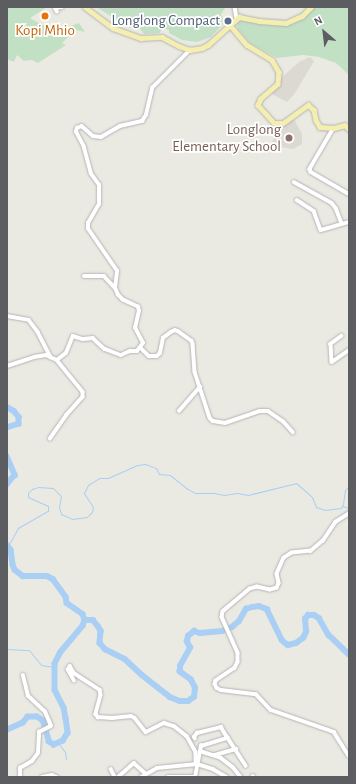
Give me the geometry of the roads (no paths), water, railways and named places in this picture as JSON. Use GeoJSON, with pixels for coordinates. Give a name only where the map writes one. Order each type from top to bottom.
{"type":"FeatureCollection","features":[{"type":"Feature","properties":{"kind":"main road"},"geometry":{"type":"LineString","coordinates":[[84,7],[113,28],[141,38],[162,37],[190,50],[202,48],[208,45],[237,18],[242,16],[259,21],[286,23],[302,16],[311,7]]}},
{"type":"Feature","properties":{"kind":"main road"},"geometry":{"type":"LineString","coordinates":[[230,25],[247,45],[272,60],[279,72],[278,84],[259,102],[258,106],[274,123],[279,124],[308,105],[314,110],[316,120],[320,127],[334,128],[345,125],[349,129]]}},
{"type":"Feature","properties":{"kind":"street"},"geometry":{"type":"LineString","coordinates":[[57,12],[55,8],[62,7]]}},
{"type":"Feature","properties":{"kind":"street"},"geometry":{"type":"LineString","coordinates":[[235,7],[237,18]]}},
{"type":"Feature","properties":{"kind":"street"},"geometry":{"type":"LineString","coordinates":[[115,288],[117,271],[88,229],[88,223],[99,204],[99,185],[90,171],[84,147],[76,132],[77,128],[82,126],[93,136],[101,137],[120,126],[142,121],[146,115],[152,88],[190,50]]}},
{"type":"Feature","properties":{"kind":"street"},"geometry":{"type":"LineString","coordinates":[[334,128],[310,169],[311,172],[349,194]]}},
{"type":"Feature","properties":{"kind":"street"},"geometry":{"type":"LineString","coordinates":[[294,182],[332,203],[336,208],[342,224]]}},
{"type":"Feature","properties":{"kind":"street"},"geometry":{"type":"LineString","coordinates":[[296,200],[314,211],[321,230],[349,222]]}},
{"type":"Feature","properties":{"kind":"street"},"geometry":{"type":"LineString","coordinates":[[84,276],[104,276],[115,288],[120,298],[135,305],[139,311],[135,328],[142,341],[141,348]]}},
{"type":"Feature","properties":{"kind":"street"},"geometry":{"type":"LineString","coordinates":[[7,316],[29,320],[40,335],[51,357]]}},
{"type":"Feature","properties":{"kind":"street"},"geometry":{"type":"LineString","coordinates":[[141,348],[149,356],[159,355],[163,338],[177,331],[192,341],[193,364],[210,418],[213,421],[225,423],[259,411],[268,411],[283,422],[293,432]]}},
{"type":"Feature","properties":{"kind":"street"},"geometry":{"type":"LineString","coordinates":[[57,360],[66,353],[73,336],[83,339],[92,338],[100,346],[118,355],[141,348]]}},
{"type":"Feature","properties":{"kind":"street"},"geometry":{"type":"LineString","coordinates":[[342,336],[331,344],[332,362],[349,350]]}},
{"type":"Feature","properties":{"kind":"street"},"geometry":{"type":"LineString","coordinates":[[7,366],[41,355],[51,357],[57,360],[79,386],[84,395],[50,439]]}},
{"type":"Feature","properties":{"kind":"street"},"geometry":{"type":"LineString","coordinates":[[179,411],[200,387]]}},
{"type":"Feature","properties":{"kind":"street"},"geometry":{"type":"LineString","coordinates":[[349,514],[336,522],[323,541],[311,551],[292,553],[284,558],[277,574],[279,583],[277,588],[270,590],[256,587],[250,588],[225,609],[222,616],[228,633],[238,653],[238,662],[232,671],[216,680],[215,684],[217,688],[256,694],[271,710],[334,732],[349,756]]}},
{"type":"Feature","properties":{"kind":"street"},"geometry":{"type":"LineString","coordinates":[[74,681],[68,670],[69,666],[72,666],[74,673],[100,690],[101,696],[96,714],[98,717],[112,718],[131,716],[135,718],[146,732],[164,723],[174,726],[187,736],[196,752],[196,764]]}},
{"type":"Feature","properties":{"kind":"street"},"geometry":{"type":"LineString","coordinates":[[20,777],[20,768],[34,759],[38,753],[38,735],[43,730],[51,726],[49,719],[42,708],[28,696],[23,676]]}},
{"type":"Feature","properties":{"kind":"street"},"geometry":{"type":"LineString","coordinates":[[195,739],[194,737],[197,733],[221,727],[246,766]]}},
{"type":"Feature","properties":{"kind":"street"},"geometry":{"type":"LineString","coordinates":[[168,777],[194,777],[196,764],[203,744],[228,738]]}},
{"type":"Feature","properties":{"kind":"street"},"geometry":{"type":"LineString","coordinates":[[215,755],[236,749]]}},
{"type":"Feature","properties":{"kind":"street"},"geometry":{"type":"LineString","coordinates":[[200,751],[215,755],[228,762],[241,777]]}},
{"type":"Feature","properties":{"kind":"street"},"geometry":{"type":"LineString","coordinates":[[118,777],[134,763],[145,773]]}},
{"type":"Feature","properties":{"kind":"street"},"geometry":{"type":"LineString","coordinates":[[141,777],[145,773],[167,766],[196,764],[213,769],[226,777]]}},
{"type":"Feature","properties":{"kind":"street"},"geometry":{"type":"LineString","coordinates":[[111,769],[115,777]]}},
{"type":"Feature","properties":{"kind":"street"},"geometry":{"type":"LineString","coordinates":[[42,777],[52,775],[57,777]]}},
{"type":"Feature","properties":{"kind":"waterway"},"geometry":{"type":"LineString","coordinates":[[7,407],[14,411],[19,417],[19,424],[7,428]]}},
{"type":"Feature","properties":{"kind":"waterway"},"geometry":{"type":"LineString","coordinates":[[7,456],[15,475],[7,485]]}},
{"type":"Feature","properties":{"kind":"waterway"},"geometry":{"type":"LineString","coordinates":[[8,546],[18,528],[48,511],[48,506],[28,497],[28,493],[32,489],[38,487],[53,488],[61,496],[59,507],[61,514],[72,519],[87,517],[92,512],[93,507],[84,493],[88,485],[99,478],[108,478],[137,465],[145,464],[156,468],[159,474],[170,475],[186,488],[195,493],[214,493],[224,495],[237,493],[248,495],[296,483],[312,497],[316,507],[325,510],[341,508],[345,490],[349,486]]}},
{"type":"Feature","properties":{"kind":"waterway"},"geometry":{"type":"LineString","coordinates":[[342,506],[349,508]]}},
{"type":"Feature","properties":{"kind":"waterway"},"geometry":{"type":"LineString","coordinates":[[7,545],[11,550],[15,570],[23,576],[47,576],[53,579],[66,597],[67,603],[83,614],[85,620],[83,626],[61,652],[55,664],[55,690],[64,708],[68,733],[63,741],[54,745],[49,742],[43,721],[37,717],[28,717],[23,723],[7,730]]}},
{"type":"Feature","properties":{"kind":"waterway"},"geometry":{"type":"LineString","coordinates":[[85,620],[93,620],[98,626],[101,631],[100,643],[105,649],[125,659],[142,675],[170,697],[180,701],[188,701],[194,697],[195,688],[191,680],[180,672],[180,666],[190,648],[187,642],[188,636],[194,631],[200,633],[222,631],[232,627],[239,621],[246,609],[252,607],[259,606],[267,609],[282,640],[288,645],[296,643],[303,638],[306,632],[305,619],[308,615],[314,615],[319,618],[329,635],[349,654]]}},
{"type":"Feature","properties":{"kind":"waterway"},"geometry":{"type":"LineString","coordinates":[[7,649],[29,650],[41,665],[55,667]]}},
{"type":"Feature","properties":{"kind":"waterway"},"geometry":{"type":"LineString","coordinates":[[59,744],[65,752],[66,759]]}},
{"type":"Feature","properties":{"kind":"place","name":"Kopi Mhio"},"geometry":{"type":"Point","coordinates":[45,16]}},
{"type":"Feature","properties":{"kind":"place","name":"Longlong Compact"},"geometry":{"type":"Point","coordinates":[228,21]}},
{"type":"Feature","properties":{"kind":"place","name":"Longlong Elementary School"},"geometry":{"type":"Point","coordinates":[289,138]}}]}
